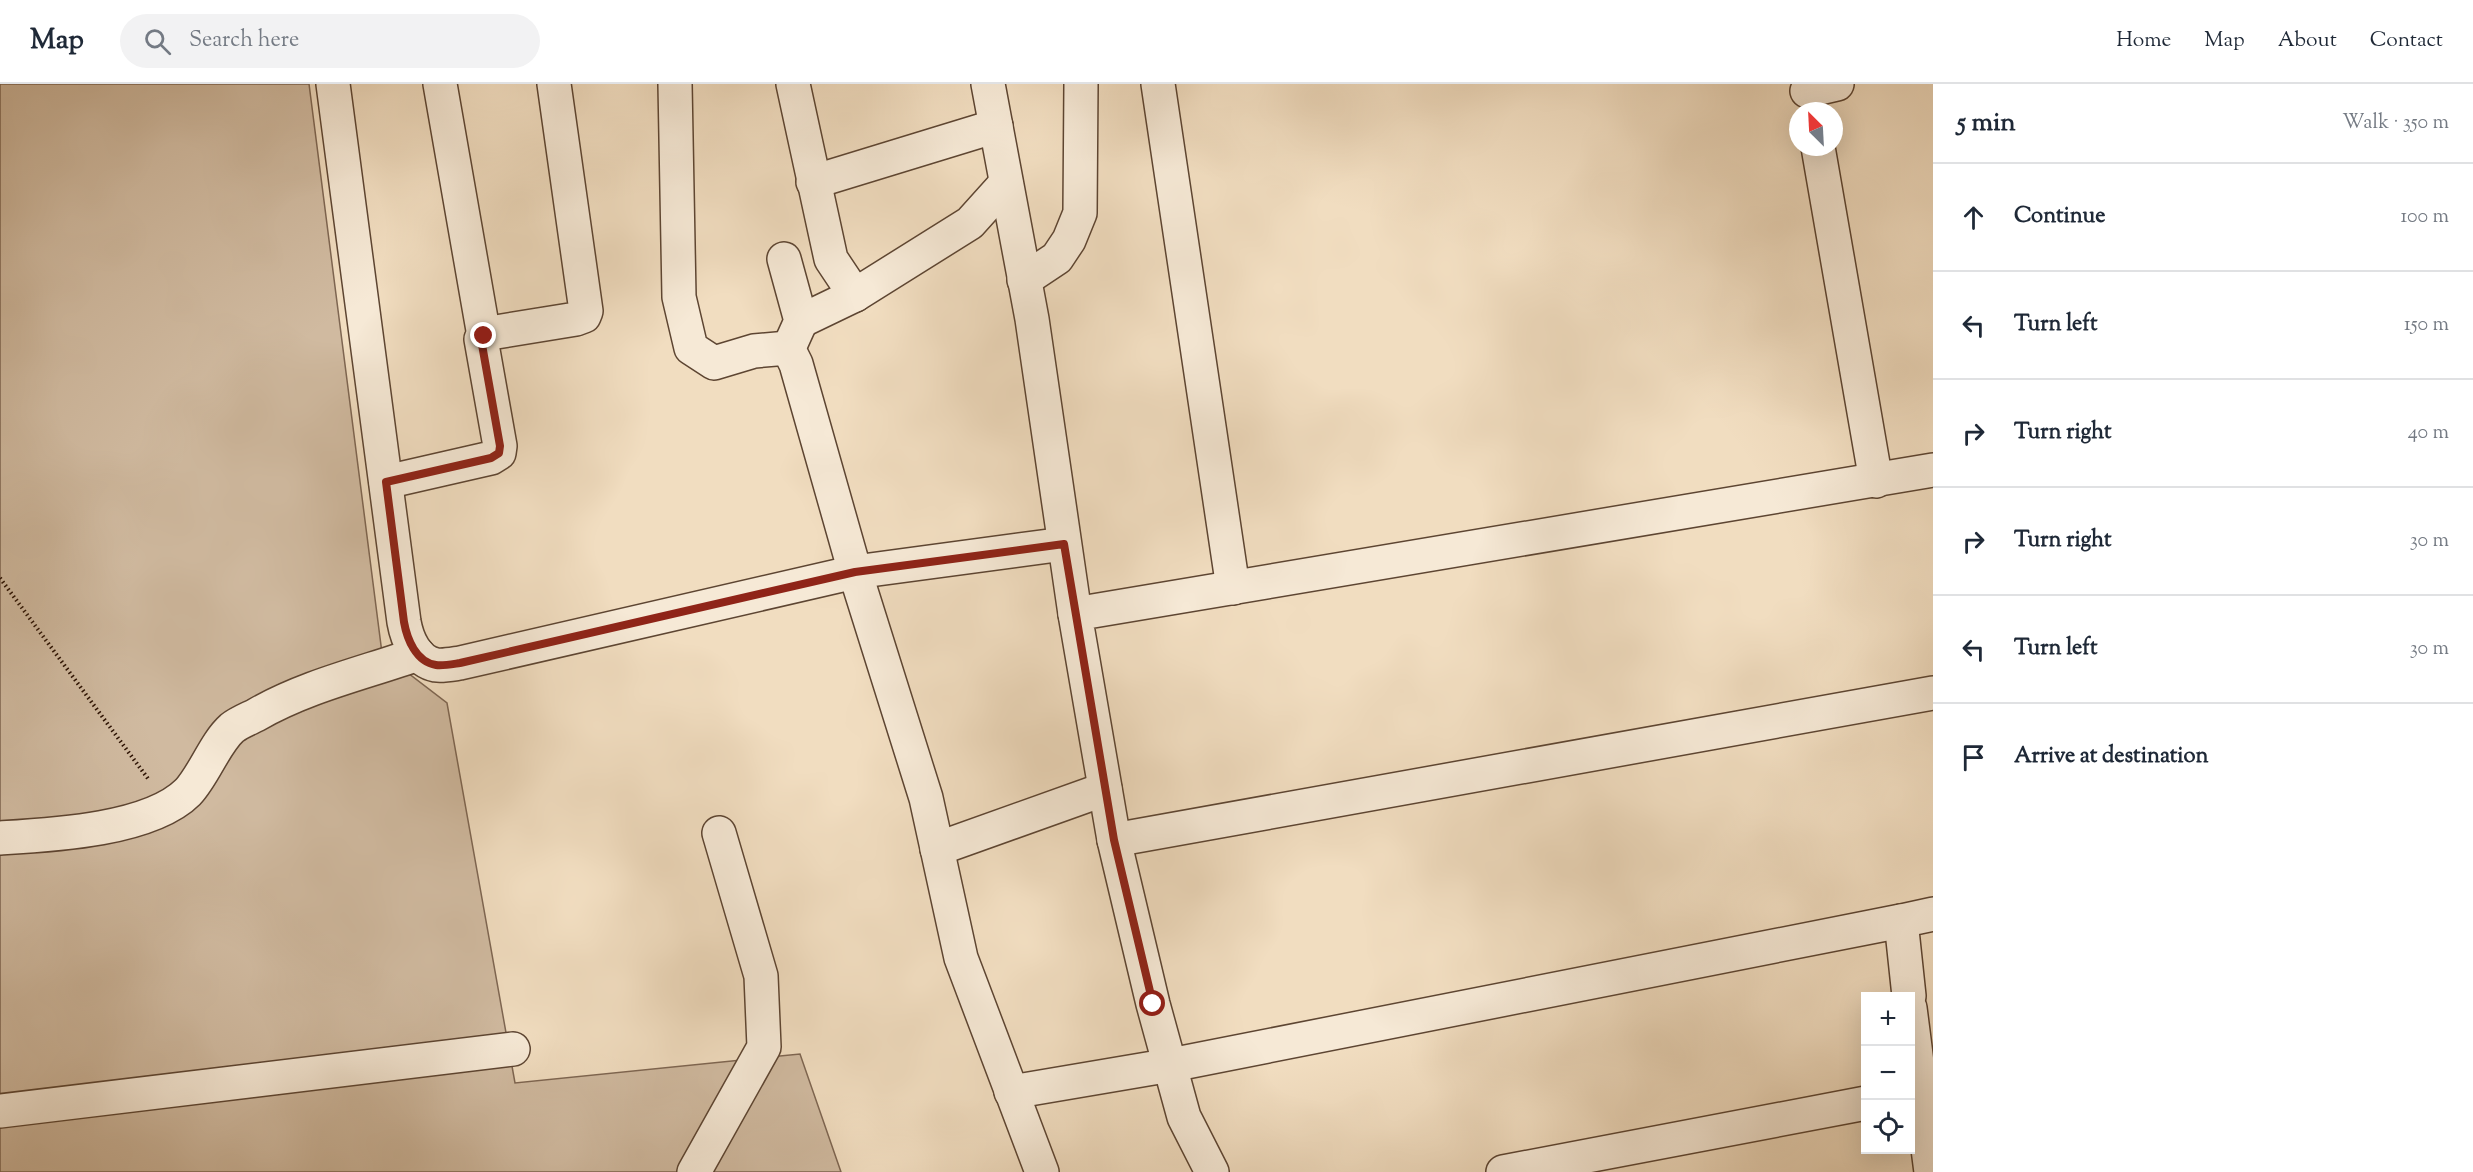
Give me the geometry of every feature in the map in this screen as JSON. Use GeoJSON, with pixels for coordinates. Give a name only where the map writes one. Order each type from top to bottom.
{"type":"FeatureCollection","features":[{"type":"Feature","properties":{"kind":"street"},"geometry":{"type":"LineString","coordinates":[[333,84],[407,640],[418,654],[435,665],[460,663],[855,572],[1064,544]]}},
{"type":"Feature","properties":{"kind":"street"},"geometry":{"type":"LineString","coordinates":[[386,482],[491,458],[499,453],[500,446],[481,339],[484,336],[440,84]]}},
{"type":"Feature","properties":{"kind":"street"},"geometry":{"type":"LineString","coordinates":[[484,336],[576,319],[584,316],[586,311],[554,84]]}},
{"type":"Feature","properties":{"kind":"street"},"geometry":{"type":"LineString","coordinates":[[675,84],[680,297],[692,348],[714,363],[795,335],[970,223],[1006,183]]}},
{"type":"Feature","properties":{"kind":"street"},"geometry":{"type":"LineString","coordinates":[[793,84],[831,259],[855,295]]}},
{"type":"Feature","properties":{"kind":"street"},"geometry":{"type":"LineString","coordinates":[[988,84],[1024,280],[1075,614],[1114,840],[1153,1004],[1184,1117],[1212,1172]]}},
{"type":"Feature","properties":{"kind":"street"},"geometry":{"type":"LineString","coordinates":[[1024,280],[1057,258],[1069,240],[1080,213],[1081,84]]}},
{"type":"Feature","properties":{"kind":"street"},"geometry":{"type":"LineString","coordinates":[[1158,84],[1165,116],[1233,588]]}},
{"type":"Feature","properties":{"kind":"street"},"geometry":{"type":"LineString","coordinates":[[813,182],[996,126]]}},
{"type":"Feature","properties":{"kind":"street"},"geometry":{"type":"LineString","coordinates":[[1820,156],[1875,481]]}},
{"type":"Feature","properties":{"kind":"street"},"geometry":{"type":"LineString","coordinates":[[784,259],[799,375],[855,572],[926,798],[961,958],[1042,1172]]}},
{"type":"Feature","properties":{"kind":"street"},"geometry":{"type":"LineString","coordinates":[[1075,614],[1933,470]]}},
{"type":"Feature","properties":{"kind":"street"},"geometry":{"type":"LineString","coordinates":[[0,838],[38,836],[128,822],[168,807],[188,792],[232,728],[285,698],[418,654]]}},
{"type":"Feature","properties":{"kind":"street"},"geometry":{"type":"LineString","coordinates":[[1114,840],[1933,693]]}},
{"type":"Feature","properties":{"kind":"street"},"geometry":{"type":"LineString","coordinates":[[937,849],[1105,789]]}},
{"type":"Feature","properties":{"kind":"street"},"geometry":{"type":"LineString","coordinates":[[694,1172],[764,1047],[761,976],[719,833]]}},
{"type":"Feature","properties":{"kind":"street"},"geometry":{"type":"LineString","coordinates":[[1011,1092],[1171,1065],[1933,914]]}},
{"type":"Feature","properties":{"kind":"street"},"geometry":{"type":"LineString","coordinates":[[1901,921],[1909,992]]}},
{"type":"Feature","properties":{"kind":"street"},"geometry":{"type":"LineString","coordinates":[[0,1111],[513,1050]]}},
{"type":"Feature","properties":{"kind":"street"},"geometry":{"type":"LineString","coordinates":[[1915,1093],[1931,1172]]}},
{"type":"Feature","properties":{"kind":"street"},"geometry":{"type":"LineString","coordinates":[[1503,1172],[1861,1104]]}},
{"type":"Feature","properties":{"kind":"path"},"geometry":{"type":"LineString","coordinates":[[0,578],[168,807]]}},
{"type":"Feature","properties":{"kind":"shaded area"},"geometry":{"type":"Polygon","coordinates":[[[0,84],[309,84],[382,653],[447,703],[515,1083],[800,1054],[841,1172],[0,1172],[0,84]]]}},
{"type":"Feature","properties":{"kind":"route"},"geometry":{"type":"LineString","coordinates":[[484,336],[481,339],[500,446],[499,453],[491,458],[386,482],[407,640],[418,654],[435,665],[460,663],[855,572],[1064,544],[1114,840],[1153,1004]]}}]}
